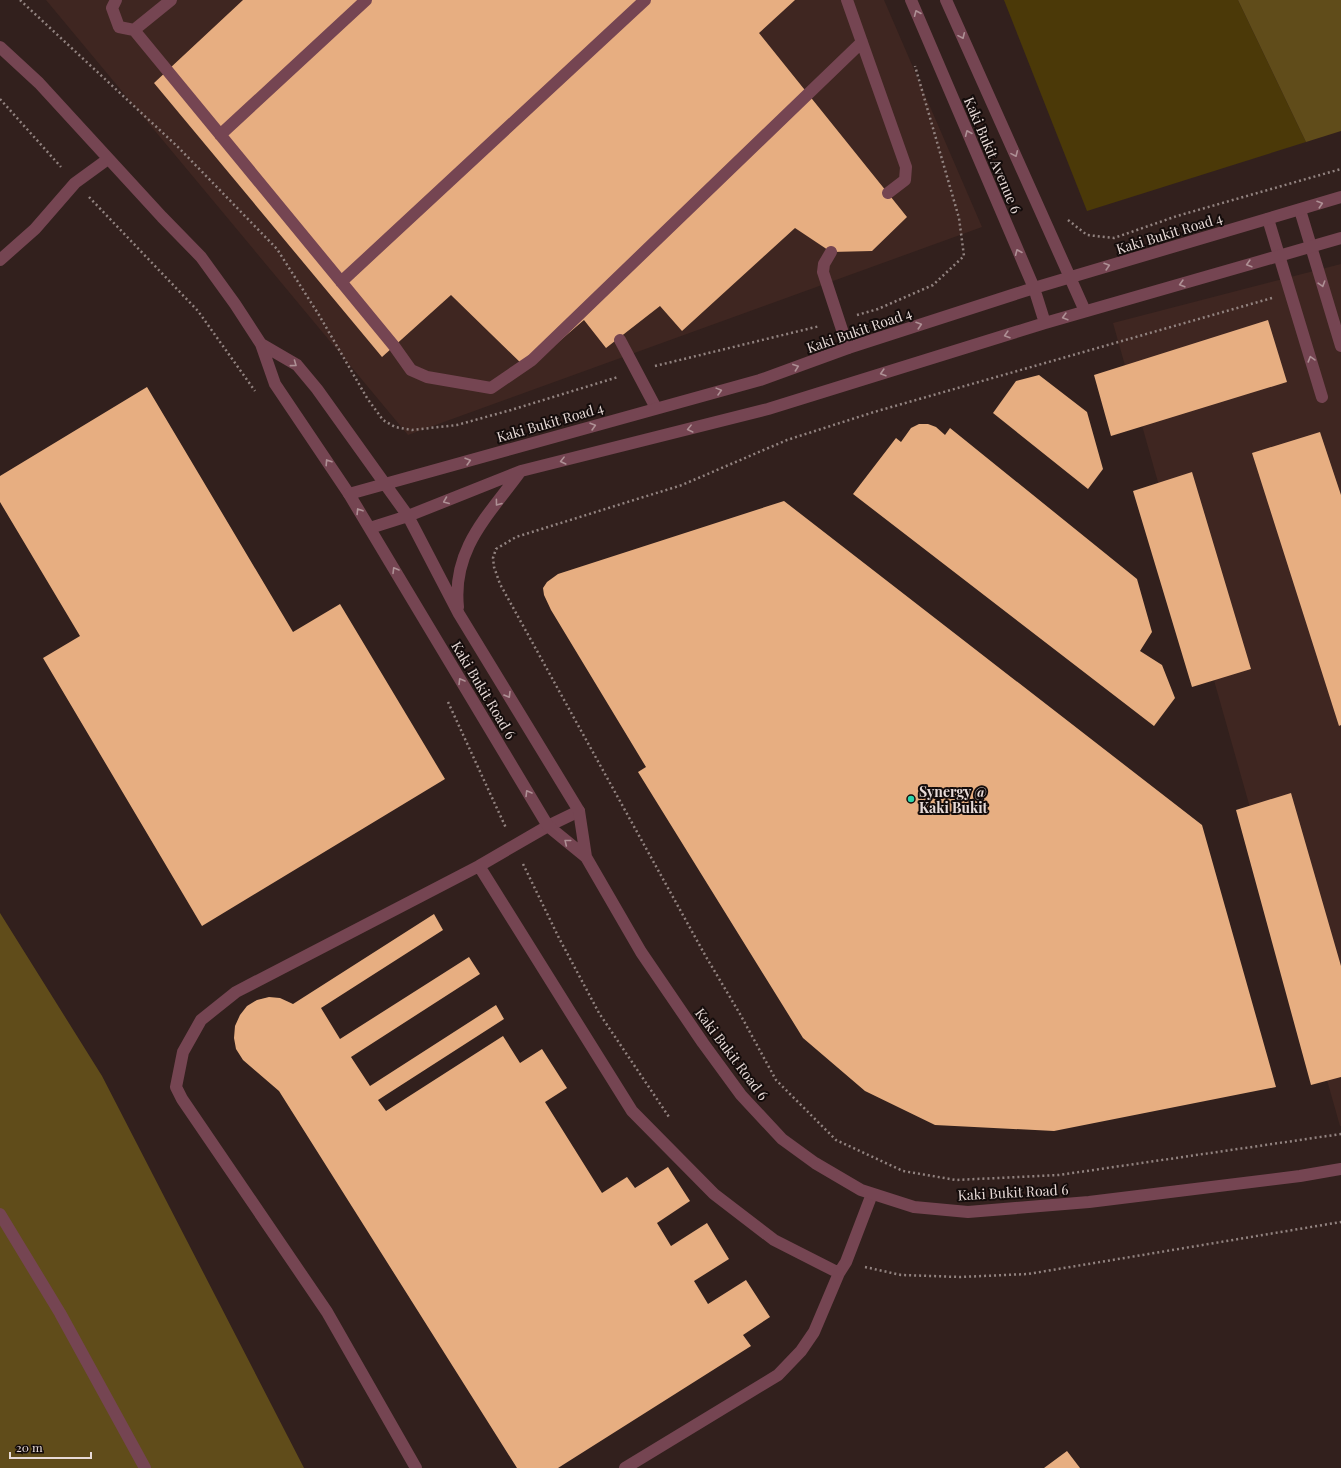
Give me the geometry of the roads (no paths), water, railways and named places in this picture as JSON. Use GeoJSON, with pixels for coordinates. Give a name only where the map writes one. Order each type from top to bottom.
{"type":"FeatureCollection","features":[{"type":"Feature","properties":{"kind":"street"},"geometry":{"type":"LineString","coordinates":[[116,0],[112,8],[119,27],[134,30],[341,282],[411,370],[427,377],[492,388],[532,360],[862,42]]}},
{"type":"Feature","properties":{"kind":"street"},"geometry":{"type":"LineString","coordinates":[[134,30],[171,0]]}},
{"type":"Feature","properties":{"kind":"street"},"geometry":{"type":"LineString","coordinates":[[220,135],[366,0]]}},
{"type":"Feature","properties":{"kind":"street"},"geometry":{"type":"LineString","coordinates":[[341,282],[645,0]]}},
{"type":"Feature","properties":{"kind":"street"},"geometry":{"type":"LineString","coordinates":[[847,0],[906,167],[905,180],[888,193]]}},
{"type":"Feature","properties":{"kind":"street","name":"Kaki Bukit Avenue 6"},"geometry":{"type":"LineString","coordinates":[[911,0],[1034,288],[1045,323]]}},
{"type":"Feature","properties":{"kind":"street","name":"Kaki Bukit Avenue 6"},"geometry":{"type":"LineString","coordinates":[[946,0],[1085,312]]}},
{"type":"Feature","properties":{"kind":"street"},"geometry":{"type":"LineString","coordinates":[[0,47],[39,83],[108,159],[201,257],[235,304],[261,344],[275,384],[370,528],[408,516],[521,471],[768,409],[1045,323],[1341,238]]}},
{"type":"Feature","properties":{"kind":"street"},"geometry":{"type":"LineString","coordinates":[[0,260],[35,229],[75,183],[108,159]]}},
{"type":"Feature","properties":{"kind":"street","name":"Kaki Bukit Road 4"},"geometry":{"type":"LineString","coordinates":[[349,494],[760,380],[848,348],[1034,288],[1341,197]]}},
{"type":"Feature","properties":{"kind":"street"},"geometry":{"type":"LineString","coordinates":[[1300,210],[1341,346]]}},
{"type":"Feature","properties":{"kind":"street"},"geometry":{"type":"LineString","coordinates":[[1268,219],[1289,293],[1322,396]]}},
{"type":"Feature","properties":{"kind":"street"},"geometry":{"type":"LineString","coordinates":[[831,252],[824,264],[823,272],[848,348]]}},
{"type":"Feature","properties":{"kind":"street"},"geometry":{"type":"LineString","coordinates":[[620,340],[656,408]]}},
{"type":"Feature","properties":{"kind":"street"},"geometry":{"type":"LineString","coordinates":[[261,344],[297,366],[317,389],[408,516]]}},
{"type":"Feature","properties":{"kind":"street"},"geometry":{"type":"LineString","coordinates":[[458,614],[456,591],[459,568],[468,545],[521,471]]}},
{"type":"Feature","properties":{"kind":"street","name":"Kaki Bukit Road 6"},"geometry":{"type":"LineString","coordinates":[[408,516],[458,614],[579,811],[586,857]]}},
{"type":"Feature","properties":{"kind":"street","name":"Kaki Bukit Road 6"},"geometry":{"type":"LineString","coordinates":[[370,528],[548,826],[586,857],[641,952],[703,1043],[741,1095],[782,1139],[815,1163],[861,1190],[872,1194],[914,1207],[968,1212],[1089,1202],[1300,1176],[1341,1169]]}},
{"type":"Feature","properties":{"kind":"street"},"geometry":{"type":"LineString","coordinates":[[416,1468],[327,1312],[182,1099],[176,1087],[183,1052],[201,1020],[236,992],[479,866],[548,826],[579,811]]}},
{"type":"Feature","properties":{"kind":"street"},"geometry":{"type":"LineString","coordinates":[[479,866],[632,1111],[720,1198],[774,1240],[839,1273]]}},
{"type":"Feature","properties":{"kind":"street"},"geometry":{"type":"LineString","coordinates":[[625,1468],[778,1375],[802,1351],[814,1332],[839,1273],[846,1262],[872,1194]]}},
{"type":"Feature","properties":{"kind":"street"},"geometry":{"type":"LineString","coordinates":[[0,1214],[60,1313],[145,1468]]}},
{"type":"Feature","properties":{"kind":"place","name":"Synergy @ Kaki Bukit"},"geometry":{"type":"Point","coordinates":[911,799]}}]}
